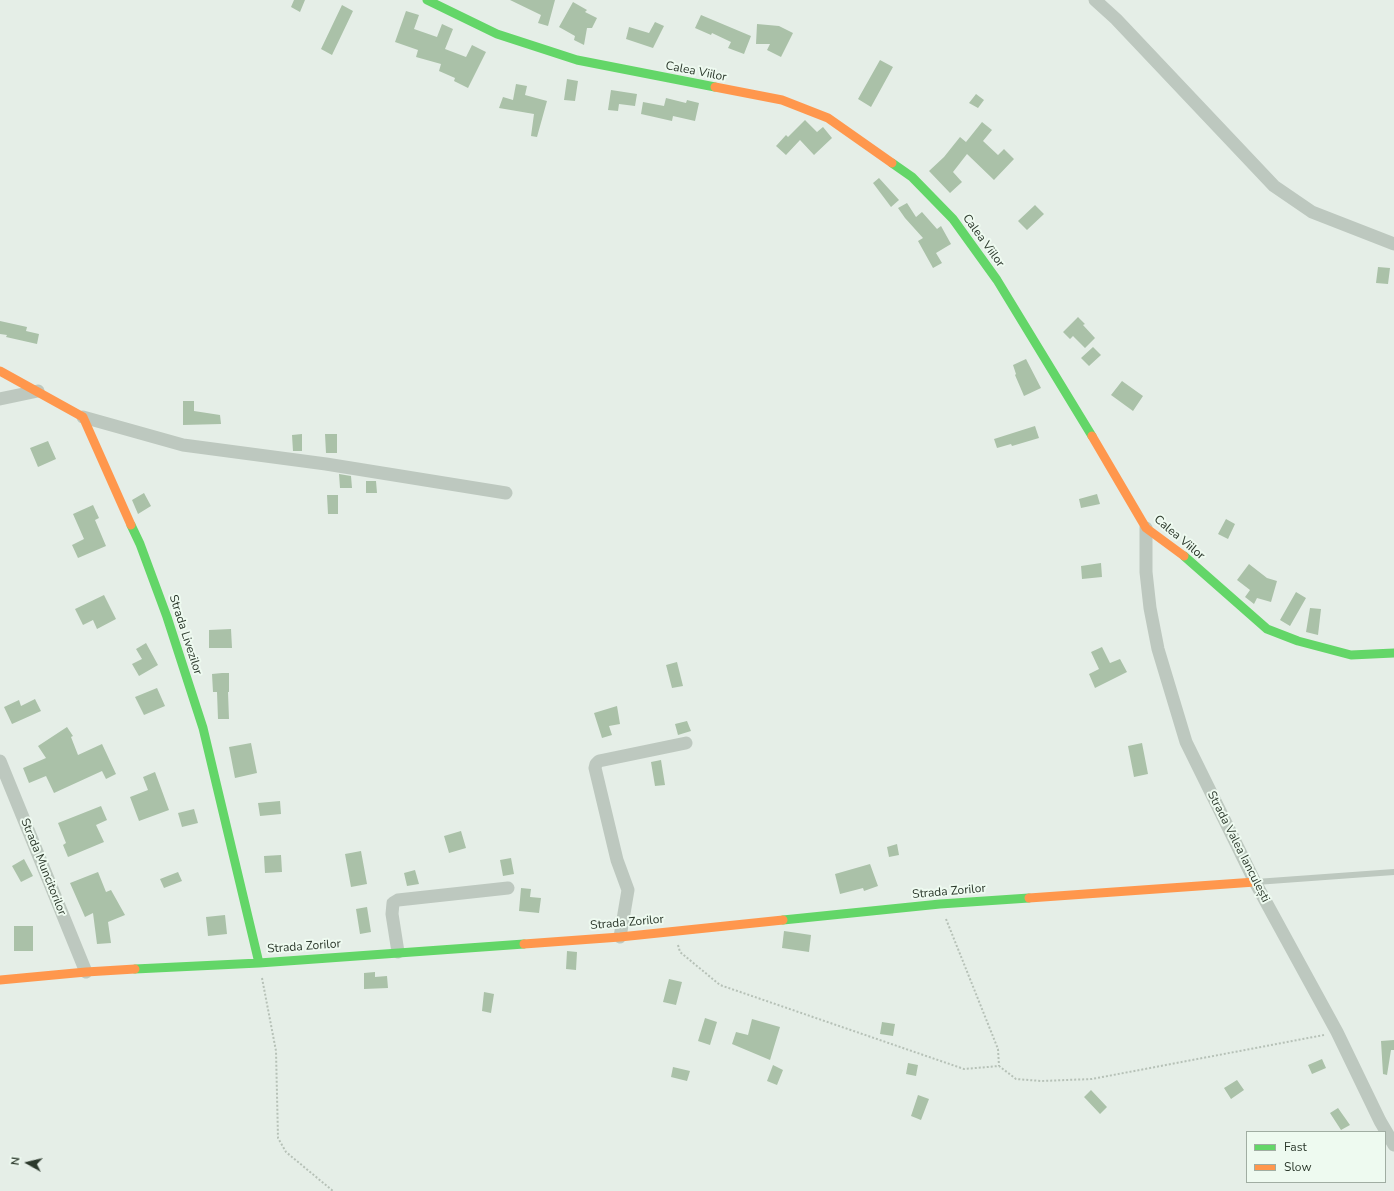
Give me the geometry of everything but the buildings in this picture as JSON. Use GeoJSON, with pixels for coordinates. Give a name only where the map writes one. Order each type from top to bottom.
{"type":"FeatureCollection","features":[{"type":"Feature","properties":{"kind":"street","name":"Calea Viilor"},"geometry":{"type":"LineString","coordinates":[[427,0],[497,34],[578,60],[782,100],[828,118],[912,176],[953,219],[997,280],[1072,401],[1146,528],[1178,551],[1267,629],[1298,641],[1351,655],[1394,653]]}},
{"type":"Feature","properties":{"kind":"street"},"geometry":{"type":"LineString","coordinates":[[1095,0],[1116,19],[1274,186],[1312,212],[1394,244]]}},
{"type":"Feature","properties":{"kind":"street"},"geometry":{"type":"LineString","coordinates":[[0,371],[83,417],[184,445],[326,464],[506,493]]}},
{"type":"Feature","properties":{"kind":"street"},"geometry":{"type":"LineString","coordinates":[[0,399],[38,391]]}},
{"type":"Feature","properties":{"kind":"street","name":"Strada Livezilor"},"geometry":{"type":"LineString","coordinates":[[83,417],[140,544],[170,624],[203,728],[259,963]]}},
{"type":"Feature","properties":{"kind":"street","name":"Strada Valea Ianculești"},"geometry":{"type":"LineString","coordinates":[[1146,528],[1146,572],[1150,608],[1158,649],[1189,749],[1255,882],[1337,1032],[1386,1131]]}},
{"type":"Feature","properties":{"kind":"street"},"geometry":{"type":"LineString","coordinates":[[620,937],[628,890],[618,860],[595,768],[596,764],[599,761],[686,743]]}},
{"type":"Feature","properties":{"kind":"street","name":"Strada Muncitorilor"},"geometry":{"type":"LineString","coordinates":[[0,761],[86,972]]}},
{"type":"Feature","properties":{"kind":"street","name":"Strada Zorilor"},"geometry":{"type":"LineString","coordinates":[[0,980],[86,972],[259,963],[620,937],[940,904],[1255,882]]}},
{"type":"Feature","properties":{"kind":"street"},"geometry":{"type":"LineString","coordinates":[[398,952],[392,914],[393,903],[398,900],[508,888]]}},
{"type":"Feature","properties":{"kind":"street","name":"Strada Valea Ianculești"},"geometry":{"type":"LineString","coordinates":[[1386,1131],[1394,1145]]}},
{"type":"Feature","properties":{"kind":"lane"},"geometry":{"type":"LineString","coordinates":[[1255,882],[1394,872]]}},
{"type":"Feature","properties":{"kind":"path"},"geometry":{"type":"LineString","coordinates":[[940,904],[998,1049],[999,1066]]}},
{"type":"Feature","properties":{"kind":"path"},"geometry":{"type":"LineString","coordinates":[[677,930],[677,940],[680,952],[720,985],[964,1069],[999,1066],[1016,1079],[1041,1081],[1092,1079],[1337,1032]]}},
{"type":"Feature","properties":{"kind":"path"},"geometry":{"type":"LineString","coordinates":[[259,963],[276,1051],[278,1138],[286,1152],[333,1191]]}},
{"type":"Feature","properties":{"kind":"traffic: fast"},"geometry":{"type":"LineString","coordinates":[[427,0],[497,34],[577,60],[715,87]]}},
{"type":"Feature","properties":{"kind":"traffic: fast"},"geometry":{"type":"LineString","coordinates":[[892,163],[912,177],[953,219],[997,280],[1092,436]]}},
{"type":"Feature","properties":{"kind":"traffic: fast"},"geometry":{"type":"LineString","coordinates":[[131,525],[140,544],[167,617],[203,728],[259,963]]}},
{"type":"Feature","properties":{"kind":"traffic: fast"},"geometry":{"type":"LineString","coordinates":[[1184,556],[1267,629],[1298,641],[1351,655],[1394,653]]}},
{"type":"Feature","properties":{"kind":"traffic: fast"},"geometry":{"type":"LineString","coordinates":[[783,920],[940,904],[1029,898]]}},
{"type":"Feature","properties":{"kind":"traffic: fast"},"geometry":{"type":"LineString","coordinates":[[135,969],[259,963],[524,944]]}},
{"type":"Feature","properties":{"kind":"traffic: slow"},"geometry":{"type":"LineString","coordinates":[[715,87],[782,100],[828,118],[892,163]]}},
{"type":"Feature","properties":{"kind":"traffic: slow"},"geometry":{"type":"LineString","coordinates":[[0,371],[83,417],[131,525]]}},
{"type":"Feature","properties":{"kind":"traffic: slow"},"geometry":{"type":"LineString","coordinates":[[1092,436],[1146,528],[1184,556]]}},
{"type":"Feature","properties":{"kind":"traffic: slow"},"geometry":{"type":"LineString","coordinates":[[1029,898],[1255,882]]}},
{"type":"Feature","properties":{"kind":"traffic: slow"},"geometry":{"type":"LineString","coordinates":[[524,944],[620,937],[783,920]]}},
{"type":"Feature","properties":{"kind":"traffic: slow"},"geometry":{"type":"LineString","coordinates":[[0,980],[135,969]]}}]}
